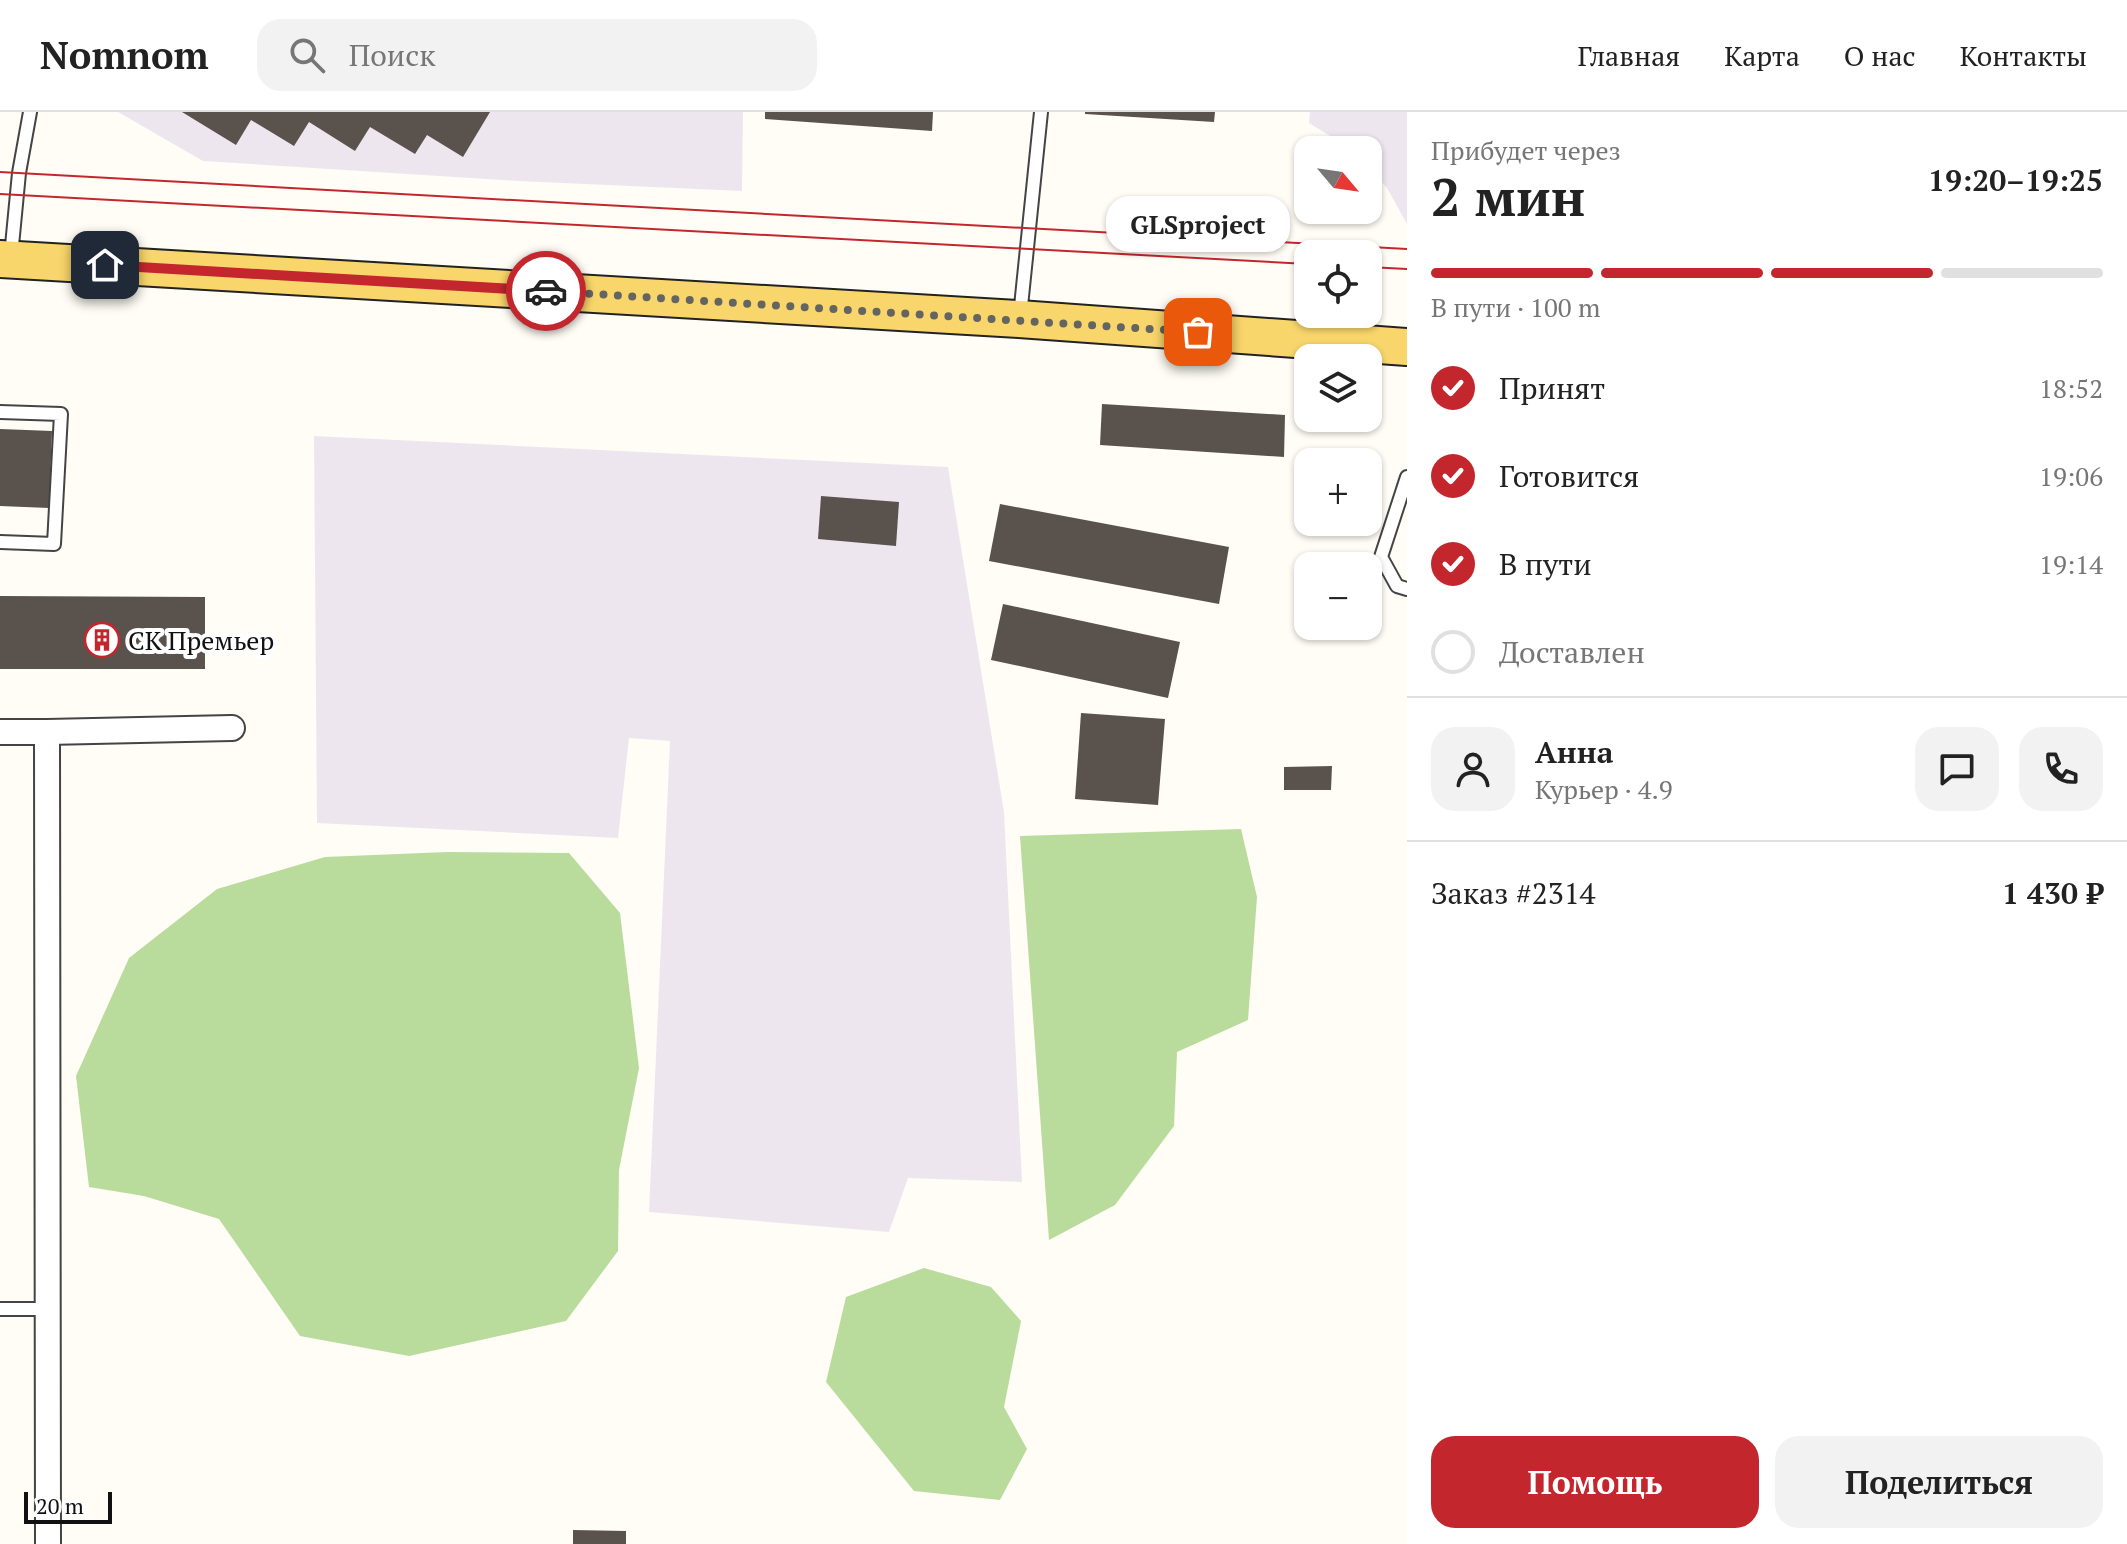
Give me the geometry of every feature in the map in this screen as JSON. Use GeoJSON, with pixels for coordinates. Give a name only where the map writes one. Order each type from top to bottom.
{"type":"FeatureCollection","features":[{"type":"Feature","properties":{"kind":"main road"},"geometry":{"type":"LineString","coordinates":[[5,259],[1019,319],[1407,347]]}},
{"type":"Feature","properties":{"kind":"street"},"geometry":{"type":"LineString","coordinates":[[0,732],[232,728]]}},
{"type":"Feature","properties":{"kind":"street"},"geometry":{"type":"LineString","coordinates":[[47,732],[48,1544]]}},
{"type":"Feature","properties":{"kind":"lane"},"geometry":{"type":"LineString","coordinates":[[5,259],[30,112]]}},
{"type":"Feature","properties":{"kind":"lane"},"geometry":{"type":"LineString","coordinates":[[1019,319],[1041,112]]}},
{"type":"Feature","properties":{"kind":"lane"},"geometry":{"type":"LineString","coordinates":[[0,412],[61,414],[54,544],[0,542]]}},
{"type":"Feature","properties":{"kind":"lane"},"geometry":{"type":"LineString","coordinates":[[1407,477],[1381,557],[1397,586],[1407,589]]}},
{"type":"Feature","properties":{"kind":"lane"},"geometry":{"type":"LineString","coordinates":[[0,1309],[47,1309]]}},
{"type":"Feature","properties":{"kind":"shaded area"},"geometry":{"type":"Polygon","coordinates":[[[118,112],[743,112],[742,191],[518,181],[203,161],[118,112]]]}},
{"type":"Feature","properties":{"kind":"shaded area"},"geometry":{"type":"Polygon","coordinates":[[[1310,112],[1407,112],[1407,224],[1382,182],[1382,136],[1330,136],[1309,123],[1310,112]]]}},
{"type":"Feature","properties":{"kind":"shaded area"},"geometry":{"type":"Polygon","coordinates":[[[314,436],[948,467],[1004,812],[1022,1182],[908,1178],[889,1232],[649,1212],[670,741],[629,738],[618,838],[317,823],[314,436]]]}},
{"type":"Feature","properties":{"kind":"green space"},"geometry":{"type":"Polygon","coordinates":[[[1241,829],[1257,897],[1248,1020],[1177,1052],[1174,1126],[1115,1205],[1049,1240],[1020,836],[1241,829]]]}},
{"type":"Feature","properties":{"kind":"green space"},"geometry":{"type":"Polygon","coordinates":[[[447,852],[569,853],[620,913],[639,1068],[619,1170],[618,1251],[566,1321],[409,1356],[300,1336],[219,1219],[144,1196],[89,1187],[76,1076],[129,958],[217,889],[325,857],[447,852]]]}},
{"type":"Feature","properties":{"kind":"green space"},"geometry":{"type":"Polygon","coordinates":[[[924,1268],[991,1287],[1021,1321],[1004,1407],[1027,1449],[1000,1500],[914,1491],[826,1382],[846,1297],[924,1268]]]}},
{"type":"Feature","properties":{"kind":"building"},"geometry":{"type":"Polygon","coordinates":[[[182,112],[490,112],[463,157],[427,135],[415,154],[370,127],[355,151],[309,122],[294,146],[251,120],[236,145],[182,112]]]}},
{"type":"Feature","properties":{"kind":"building"},"geometry":{"type":"Polygon","coordinates":[[[765,112],[933,112],[932,131],[765,119],[765,112]]]}},
{"type":"Feature","properties":{"kind":"building"},"geometry":{"type":"Polygon","coordinates":[[[1085,112],[1215,112],[1214,122],[1085,112]]]}},
{"type":"Feature","properties":{"kind":"building"},"geometry":{"type":"Polygon","coordinates":[[[1102,404],[1285,415],[1284,457],[1100,445],[1102,404]]]}},
{"type":"Feature","properties":{"kind":"building"},"geometry":{"type":"Polygon","coordinates":[[[0,429],[52,431],[49,508],[0,506],[0,429]]]}},
{"type":"Feature","properties":{"kind":"building"},"geometry":{"type":"Polygon","coordinates":[[[821,496],[899,502],[896,546],[818,539],[821,496]]]}},
{"type":"Feature","properties":{"kind":"building"},"geometry":{"type":"Polygon","coordinates":[[[1000,504],[1229,547],[1219,604],[989,561],[1000,504]]]}},
{"type":"Feature","properties":{"kind":"building","name":"СК Премьер"},"geometry":{"type":"Polygon","coordinates":[[[0,596],[205,597],[205,669],[0,669],[0,596]]]}},
{"type":"Feature","properties":{"kind":"building"},"geometry":{"type":"Polygon","coordinates":[[[1003,604],[1180,642],[1168,698],[991,660],[1003,604]]]}},
{"type":"Feature","properties":{"kind":"building"},"geometry":{"type":"Polygon","coordinates":[[[1081,713],[1165,719],[1158,805],[1075,799],[1081,713]]]}},
{"type":"Feature","properties":{"kind":"building"},"geometry":{"type":"Polygon","coordinates":[[[1332,766],[1331,790],[1284,790],[1284,767],[1332,766]]]}},
{"type":"Feature","properties":{"kind":"building"},"geometry":{"type":"Polygon","coordinates":[[[573,1530],[626,1531],[626,1544],[573,1544],[573,1530]]]}},
{"type":"Feature","properties":{"kind":"tram line"},"geometry":{"type":"LineString","coordinates":[[0,172],[1407,249]]}},
{"type":"Feature","properties":{"kind":"tram line"},"geometry":{"type":"LineString","coordinates":[[0,194],[1294,263]]}},
{"type":"Feature","properties":{"kind":"tram line"},"geometry":{"type":"LineString","coordinates":[[1382,268],[1407,269]]}},
{"type":"Feature","properties":{"kind":"way so far"},"geometry":{"type":"LineString","coordinates":[[546,291],[1198,332]]}},
{"type":"Feature","properties":{"kind":"place","name":"GLSproject"},"geometry":{"type":"Point","coordinates":[1198,332]}},
{"type":"Feature","properties":{"kind":"place","name":"СК Премьер"},"geometry":{"type":"Point","coordinates":[102,640]}},
{"type":"Feature","properties":{"kind":"route"},"geometry":{"type":"LineString","coordinates":[[105,265],[546,291]]}}]}
